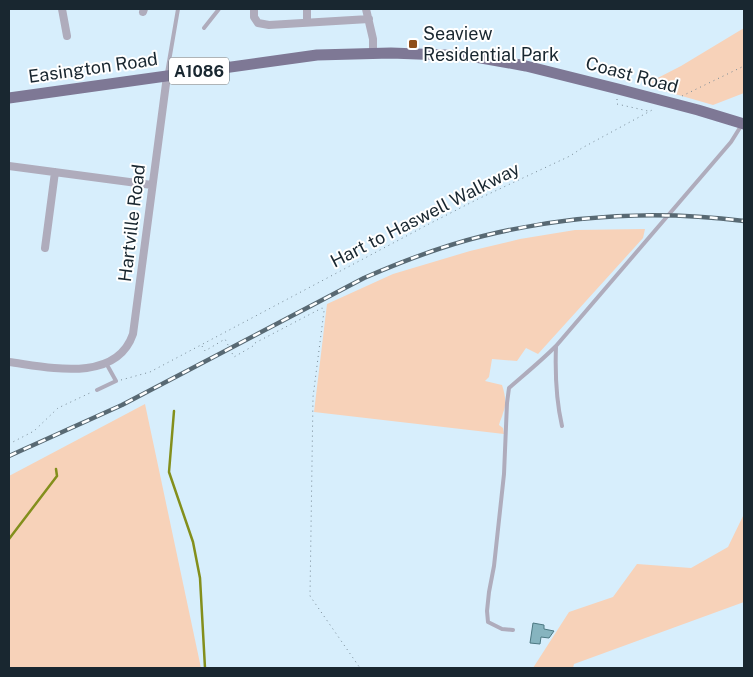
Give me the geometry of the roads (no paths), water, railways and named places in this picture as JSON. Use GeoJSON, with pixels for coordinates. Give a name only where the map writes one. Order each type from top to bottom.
{"type":"FeatureCollection","features":[{"type":"Feature","properties":{"kind":"main road","name":"Easington Road"},"geometry":{"type":"LineString","coordinates":[[9,98],[317,56],[391,52]]}},
{"type":"Feature","properties":{"kind":"main road","name":"Coast Road"},"geometry":{"type":"LineString","coordinates":[[391,52],[470,56],[507,62],[630,92],[744,124]]}},
{"type":"Feature","properties":{"kind":"street"},"geometry":{"type":"LineString","coordinates":[[62,9],[66,36]]}},
{"type":"Feature","properties":{"kind":"street"},"geometry":{"type":"LineString","coordinates":[[254,9],[254,17],[258,23],[269,25],[369,19]]}},
{"type":"Feature","properties":{"kind":"street"},"geometry":{"type":"LineString","coordinates":[[307,9],[308,22]]}},
{"type":"Feature","properties":{"kind":"street"},"geometry":{"type":"LineString","coordinates":[[366,9],[373,53]]}},
{"type":"Feature","properties":{"kind":"street","name":"Hartville Road"},"geometry":{"type":"LineString","coordinates":[[106,363],[122,353],[130,344],[133,334],[167,76]]}},
{"type":"Feature","properties":{"kind":"street"},"geometry":{"type":"LineString","coordinates":[[9,166],[152,185]]}},
{"type":"Feature","properties":{"kind":"street"},"geometry":{"type":"LineString","coordinates":[[45,248],[55,172]]}},
{"type":"Feature","properties":{"kind":"street"},"geometry":{"type":"LineString","coordinates":[[9,362],[71,369],[106,363]]}},
{"type":"Feature","properties":{"kind":"lane"},"geometry":{"type":"LineString","coordinates":[[167,76],[178,9]]}},
{"type":"Feature","properties":{"kind":"lane"},"geometry":{"type":"LineString","coordinates":[[204,28],[219,9]]}},
{"type":"Feature","properties":{"kind":"lane"},"geometry":{"type":"LineString","coordinates":[[513,630],[502,629],[488,622],[487,611],[504,474],[509,388],[556,346],[731,142],[744,124]]}},
{"type":"Feature","properties":{"kind":"lane"},"geometry":{"type":"LineString","coordinates":[[556,346],[555,371],[558,410],[562,426]]}},
{"type":"Feature","properties":{"kind":"lane"},"geometry":{"type":"LineString","coordinates":[[97,390],[116,381],[106,363]]}},
{"type":"Feature","properties":{"kind":"waterway"},"geometry":{"type":"LineString","coordinates":[[174,411],[169,472],[193,542],[200,578],[205,668]]}},
{"type":"Feature","properties":{"kind":"waterway"},"geometry":{"type":"LineString","coordinates":[[9,539],[57,476],[56,469]]}},
{"type":"Feature","properties":{"kind":"railway"},"geometry":{"type":"LineString","coordinates":[[9,456],[122,405],[364,278],[453,244],[547,223],[613,216],[678,216],[744,221]]}},
{"type":"Feature","properties":{"kind":"place","name":"Seaview Residential Park"},"geometry":{"type":"Point","coordinates":[413,44]}}]}
